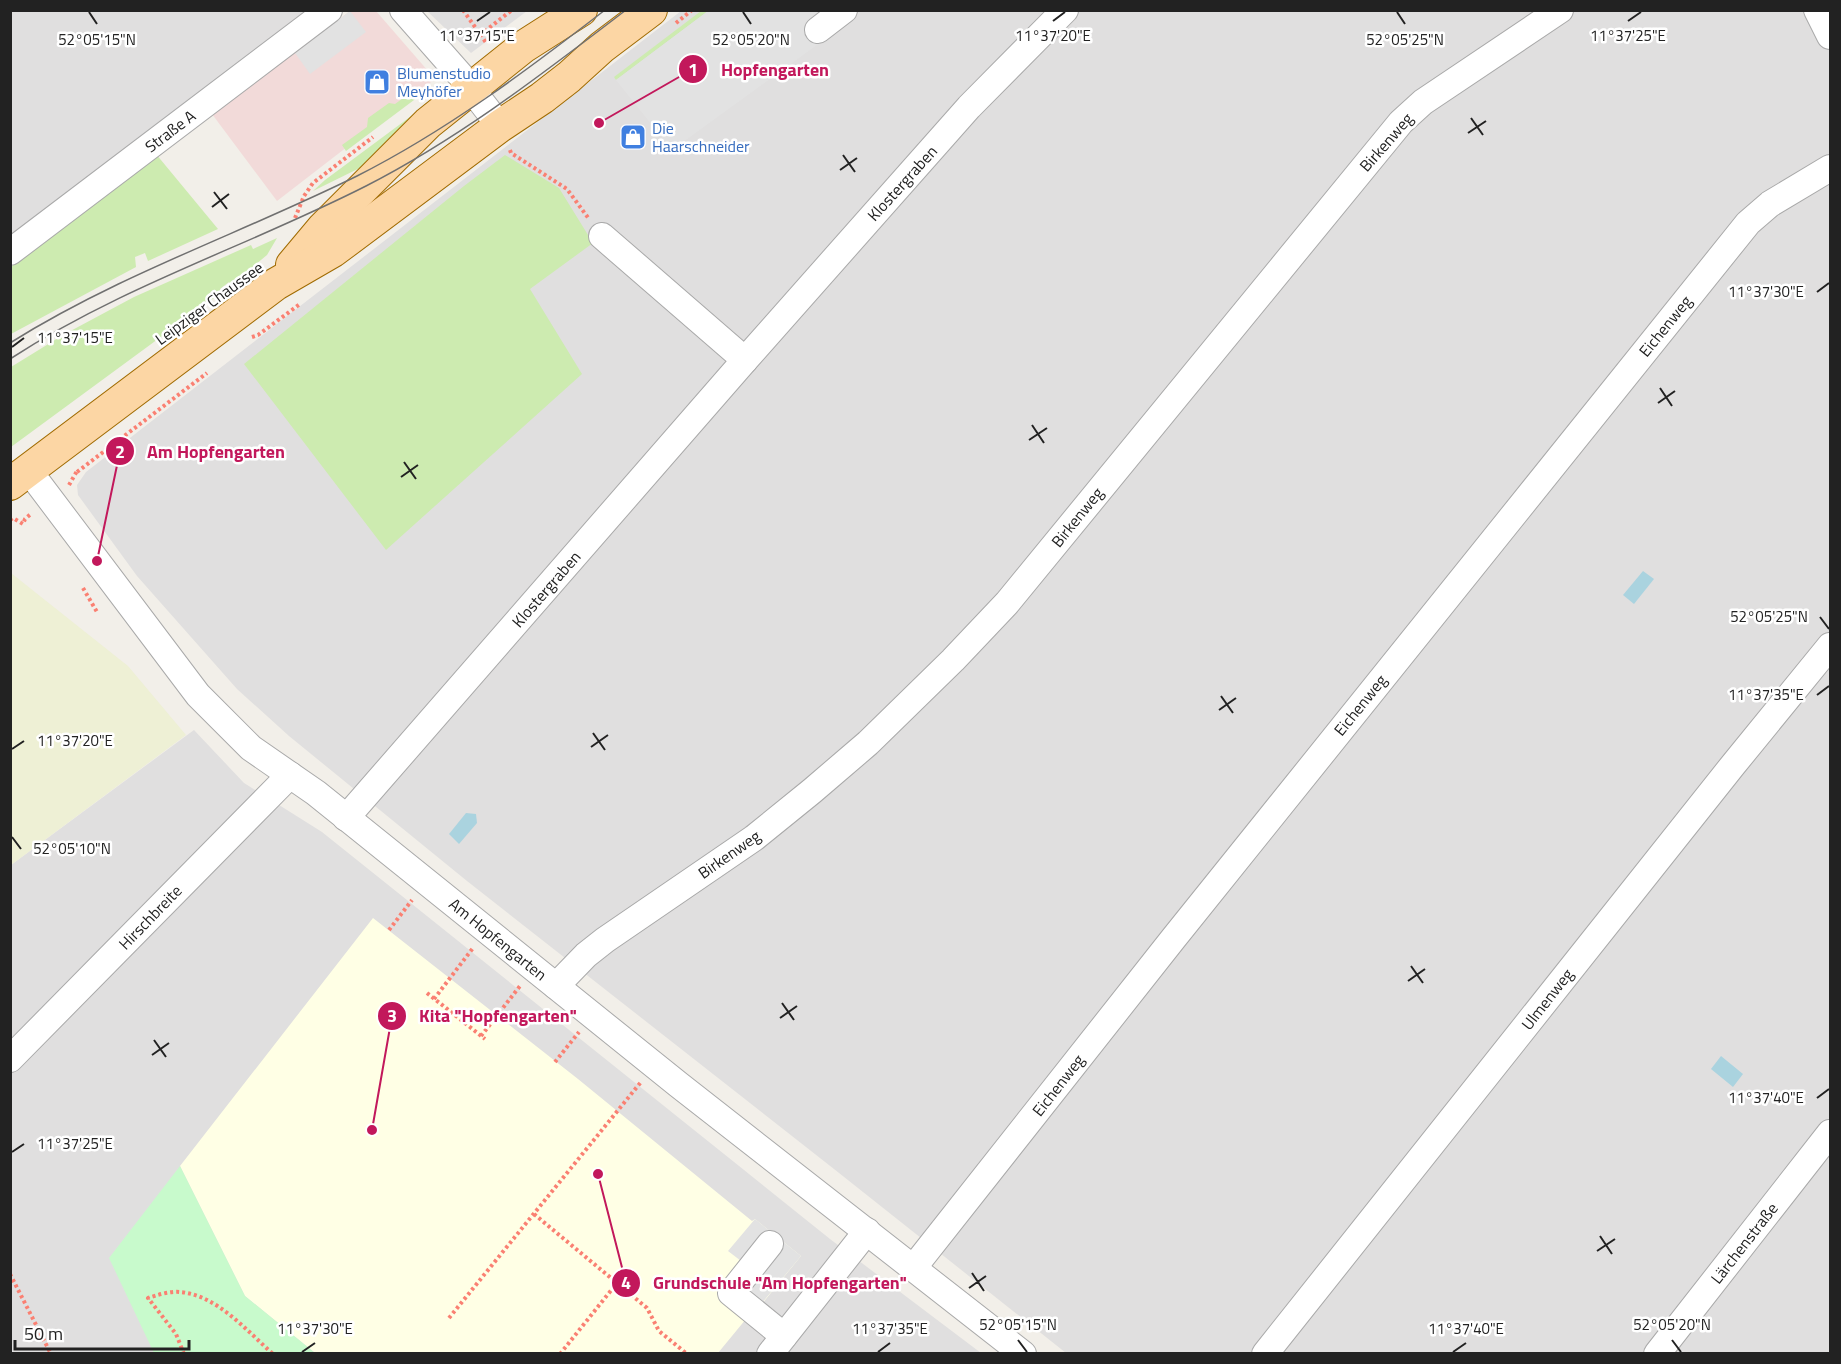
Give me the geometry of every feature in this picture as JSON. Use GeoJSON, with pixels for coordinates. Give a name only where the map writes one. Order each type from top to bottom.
{"type":"FeatureCollection","features":[{"type":"Feature","properties":{"kind":"main road","name":"Leipziger Chaussee"},"geometry":{"type":"LineString","coordinates":[[276,284],[332,220],[428,123],[529,43],[581,10]]}},
{"type":"Feature","properties":{"kind":"main road","name":"Leipziger Chaussee"},"geometry":{"type":"LineString","coordinates":[[20,477],[276,284],[333,251],[503,143],[542,98],[602,47],[651,10]]}},
{"type":"Feature","properties":{"kind":"street","name":"Straße A"},"geometry":{"type":"LineString","coordinates":[[10,252],[329,10]]}},
{"type":"Feature","properties":{"kind":"street"},"geometry":{"type":"LineString","coordinates":[[403,10],[471,87],[503,143]]}},
{"type":"Feature","properties":{"kind":"street"},"geometry":{"type":"LineString","coordinates":[[818,30],[844,10]]}},
{"type":"Feature","properties":{"kind":"street","name":"Klostergraben"},"geometry":{"type":"LineString","coordinates":[[346,818],[969,107],[1065,10]]}},
{"type":"Feature","properties":{"kind":"street","name":"Birkenweg"},"geometry":{"type":"LineString","coordinates":[[556,986],[605,940],[762,831],[841,768],[905,708],[1007,603],[1401,122],[1428,99],[1560,10]]}},
{"type":"Feature","properties":{"kind":"street"},"geometry":{"type":"LineString","coordinates":[[1817,10],[1830,36]]}},
{"type":"Feature","properties":{"kind":"street","name":"Eichenweg"},"geometry":{"type":"LineString","coordinates":[[914,1267],[1232,866],[1748,223],[1770,204],[1830,168]]}},
{"type":"Feature","properties":{"kind":"street"},"geometry":{"type":"LineString","coordinates":[[602,236],[745,360]]}},
{"type":"Feature","properties":{"kind":"street","name":"Am Hopfengarten"},"geometry":{"type":"LineString","coordinates":[[20,477],[198,694],[251,748],[309,787],[655,1065],[1023,1353]]}},
{"type":"Feature","properties":{"kind":"street","name":"Ulmenweg"},"geometry":{"type":"LineString","coordinates":[[1265,1353],[1830,646]]}},
{"type":"Feature","properties":{"kind":"street","name":"Hirschbreite"},"geometry":{"type":"LineString","coordinates":[[10,1059],[290,775]]}},
{"type":"Feature","properties":{"kind":"street","name":"Lärchenstraße"},"geometry":{"type":"LineString","coordinates":[[1657,1353],[1830,1133]]}},
{"type":"Feature","properties":{"kind":"street"},"geometry":{"type":"LineString","coordinates":[[771,1244],[730,1293],[777,1345],[867,1231]]}},
{"type":"Feature","properties":{"kind":"path"},"geometry":{"type":"LineString","coordinates":[[463,10],[479,32],[512,10]]}},
{"type":"Feature","properties":{"kind":"path"},"geometry":{"type":"LineString","coordinates":[[291,225],[300,203],[313,183],[378,134]]}},
{"type":"Feature","properties":{"kind":"path"},"geometry":{"type":"LineString","coordinates":[[503,143],[511,153],[567,189],[602,236]]}},
{"type":"Feature","properties":{"kind":"path"},"geometry":{"type":"LineString","coordinates":[[249,338],[258,335],[304,301]]}},
{"type":"Feature","properties":{"kind":"path"},"geometry":{"type":"LineString","coordinates":[[77,472],[208,372]]}},
{"type":"Feature","properties":{"kind":"path"},"geometry":{"type":"LineString","coordinates":[[10,520],[13,518],[22,524]]}},
{"type":"Feature","properties":{"kind":"path"},"geometry":{"type":"LineString","coordinates":[[83,588],[97,612]]}},
{"type":"Feature","properties":{"kind":"path"},"geometry":{"type":"LineString","coordinates":[[388,930],[426,882]]}},
{"type":"Feature","properties":{"kind":"path"},"geometry":{"type":"LineString","coordinates":[[434,999],[487,931]]}},
{"type":"Feature","properties":{"kind":"path"},"geometry":{"type":"LineString","coordinates":[[427,993],[483,1038],[534,969]]}},
{"type":"Feature","properties":{"kind":"path"},"geometry":{"type":"LineString","coordinates":[[555,1062],[592,1015]]}},
{"type":"Feature","properties":{"kind":"path"},"geometry":{"type":"LineString","coordinates":[[449,1318],[655,1065]]}},
{"type":"Feature","properties":{"kind":"path"},"geometry":{"type":"LineString","coordinates":[[534,1214],[647,1308],[659,1331],[687,1353]]}},
{"type":"Feature","properties":{"kind":"path"},"geometry":{"type":"LineString","coordinates":[[10,1274],[51,1353]]}},
{"type":"Feature","properties":{"kind":"path"},"geometry":{"type":"LineString","coordinates":[[560,1353],[617,1283]]}},
{"type":"Feature","properties":{"kind":"path"},"geometry":{"type":"LineString","coordinates":[[184,1353],[176,1334],[148,1298],[178,1292],[196,1295],[231,1316],[273,1353]]}},
{"type":"Feature","properties":{"kind":"shaded area"},"geometry":{"type":"Polygon","coordinates":[[[11,11],[329,11],[11,252],[11,11]]]}},
{"type":"Feature","properties":{"kind":"shaded area"},"geometry":{"type":"Polygon","coordinates":[[[350,11],[376,11],[435,79],[277,201],[212,114],[350,11]]]}},
{"type":"Feature","properties":{"kind":"shaded area"},"geometry":{"type":"Polygon","coordinates":[[[350,11],[366,32],[310,74],[295,53],[350,11]]]}},
{"type":"Feature","properties":{"kind":"shaded area"},"geometry":{"type":"Polygon","coordinates":[[[427,11],[527,11],[471,53],[427,11]]]}},
{"type":"Feature","properties":{"kind":"shaded area"},"geometry":{"type":"Polygon","coordinates":[[[681,11],[1830,11],[1830,1353],[1066,1353],[467,881],[289,736],[237,689],[137,576],[78,495],[77,485],[86,472],[681,11]]]}},
{"type":"Feature","properties":{"kind":"shaded area"},"geometry":{"type":"Polygon","coordinates":[[[708,11],[842,11],[850,21],[672,150],[616,80],[708,11]]]}},
{"type":"Feature","properties":{"kind":"shaded area"},"geometry":{"type":"Polygon","coordinates":[[[11,573],[128,666],[186,735],[11,865],[11,573]]]}},
{"type":"Feature","properties":{"kind":"shaded area"},"geometry":{"type":"Polygon","coordinates":[[[194,730],[244,783],[322,832],[830,1239],[981,1353],[11,1354],[11,865],[194,730]]]}},
{"type":"Feature","properties":{"kind":"shaded area"},"geometry":{"type":"Polygon","coordinates":[[[373,918],[578,1079],[752,1221],[755,1219],[801,1256],[748,1321],[746,1319],[718,1353],[315,1353],[245,1296],[180,1166],[373,918]]]}},
{"type":"Feature","properties":{"kind":"shaded area"},"geometry":{"type":"Polygon","coordinates":[[[755,1219],[801,1256],[762,1303],[733,1279],[745,1264],[728,1251],[755,1219]]]}},
{"type":"Feature","properties":{"kind":"green space"},"geometry":{"type":"Polygon","coordinates":[[[701,11],[708,11],[616,80],[614,77],[701,11]]]}},
{"type":"Feature","properties":{"kind":"green space"},"geometry":{"type":"Polygon","coordinates":[[[413,91],[417,92],[418,97],[346,151],[342,145],[367,127],[368,118],[389,103],[395,104],[413,91]]]}},
{"type":"Feature","properties":{"kind":"green space"},"geometry":{"type":"Polygon","coordinates":[[[426,105],[378,159],[313,191],[325,180],[426,105]]]}},
{"type":"Feature","properties":{"kind":"green space"},"geometry":{"type":"Polygon","coordinates":[[[156,154],[218,229],[148,261],[145,253],[135,257],[136,267],[11,334],[11,267],[156,154]]]}},
{"type":"Feature","properties":{"kind":"green space"},"geometry":{"type":"Polygon","coordinates":[[[505,155],[559,188],[593,243],[530,289],[582,374],[386,550],[244,364],[505,155]]]}},
{"type":"Feature","properties":{"kind":"green space"},"geometry":{"type":"Polygon","coordinates":[[[277,238],[267,255],[231,285],[229,282],[220,289],[222,292],[11,447],[11,367],[63,335],[134,297],[251,245],[253,249],[277,238]]]}},
{"type":"Feature","properties":{"kind":"green space"},"geometry":{"type":"Polygon","coordinates":[[[180,1166],[245,1296],[315,1353],[154,1353],[109,1258],[180,1166]]]}},
{"type":"Feature","properties":{"kind":"water"},"geometry":{"type":"Polygon","coordinates":[[[1643,571],[1654,579],[1634,604],[1623,595],[1643,571]]]}},
{"type":"Feature","properties":{"kind":"water"},"geometry":{"type":"Polygon","coordinates":[[[466,813],[476,814],[477,823],[459,844],[449,834],[466,813]]]}},
{"type":"Feature","properties":{"kind":"water"},"geometry":{"type":"Polygon","coordinates":[[[1721,1056],[1743,1074],[1733,1087],[1711,1069],[1721,1056]]]}},
{"type":"Feature","properties":{"kind":"tram line"},"geometry":{"type":"LineString","coordinates":[[10,343],[94,296],[314,197],[390,158],[485,99],[605,10]]}},
{"type":"Feature","properties":{"kind":"tram line"},"geometry":{"type":"LineString","coordinates":[[10,359],[96,310],[321,208],[401,167],[500,104],[626,10]]}},
{"type":"Feature","properties":{"kind":"place","name":"Blumenstudio Meyhöfer"},"geometry":{"type":"Point","coordinates":[377,82]}},
{"type":"Feature","properties":{"kind":"place","name":"Hopfengarten"},"geometry":{"type":"Point","coordinates":[599,123]}},
{"type":"Feature","properties":{"kind":"place","name":"Die Haarschneider"},"geometry":{"type":"Point","coordinates":[633,137]}},
{"type":"Feature","properties":{"kind":"place","name":"Am Hopfengarten"},"geometry":{"type":"Point","coordinates":[97,561]}},
{"type":"Feature","properties":{"kind":"place","name":"Kita \"Hopfengarten\""},"geometry":{"type":"Point","coordinates":[372,1130]}},
{"type":"Feature","properties":{"kind":"place","name":"Grundschule \"Am Hopfengarten\""},"geometry":{"type":"Point","coordinates":[598,1174]}}]}
